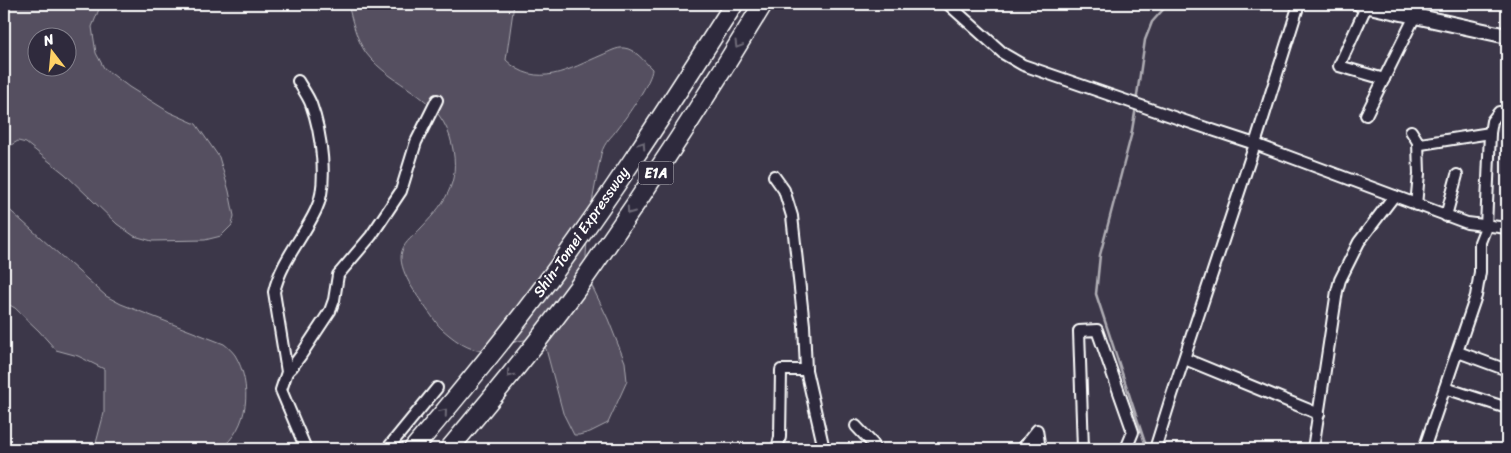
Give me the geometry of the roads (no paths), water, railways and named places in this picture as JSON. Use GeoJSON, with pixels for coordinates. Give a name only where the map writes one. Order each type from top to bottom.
{"type":"FeatureCollection","features":[{"type":"Feature","properties":{"kind":"highway","name":"Shin-Tomei Expressway"},"geometry":{"type":"LineString","coordinates":[[413,449],[523,313],[627,168],[734,4]]}},
{"type":"Feature","properties":{"kind":"highway","name":"Shin-Tomei Expressway"},"geometry":{"type":"LineString","coordinates":[[449,449],[541,336],[578,286],[710,92],[763,4]]}},
{"type":"Feature","properties":{"kind":"street"},"geometry":{"type":"LineString","coordinates":[[948,4],[1004,54],[1023,64],[1255,144],[1467,224],[1507,228]]}},
{"type":"Feature","properties":{"kind":"street"},"geometry":{"type":"LineString","coordinates":[[1156,449],[1299,4]]}},
{"type":"Feature","properties":{"kind":"street"},"geometry":{"type":"LineString","coordinates":[[1384,79],[1339,66],[1363,4],[1507,36]]}},
{"type":"Feature","properties":{"kind":"street"},"geometry":{"type":"LineString","coordinates":[[1366,115],[1415,16]]}},
{"type":"Feature","properties":{"kind":"street"},"geometry":{"type":"LineString","coordinates":[[287,372],[274,292],[277,279],[284,264],[316,210],[322,196],[322,164],[318,126],[310,102],[298,81]]}},
{"type":"Feature","properties":{"kind":"street"},"geometry":{"type":"LineString","coordinates":[[306,449],[281,390],[287,372],[301,356],[330,311],[334,300],[338,275],[371,236],[401,191],[416,142],[437,100]]}},
{"type":"Feature","properties":{"kind":"street"},"geometry":{"type":"LineString","coordinates":[[1424,449],[1476,296],[1480,272],[1480,242],[1486,227],[1490,132],[1495,116],[1499,112],[1507,113]]}},
{"type":"Feature","properties":{"kind":"street"},"geometry":{"type":"LineString","coordinates":[[1412,131],[1418,142],[1419,174],[1416,204]]}},
{"type":"Feature","properties":{"kind":"street"},"geometry":{"type":"LineString","coordinates":[[1418,142],[1421,144],[1490,132]]}},
{"type":"Feature","properties":{"kind":"street"},"geometry":{"type":"LineString","coordinates":[[1446,216],[1457,175]]}},
{"type":"Feature","properties":{"kind":"street"},"geometry":{"type":"LineString","coordinates":[[774,176],[784,190],[792,216],[804,325],[806,370],[824,449]]}},
{"type":"Feature","properties":{"kind":"street"},"geometry":{"type":"LineString","coordinates":[[1313,449],[1335,301],[1340,280],[1359,242],[1394,196]]}},
{"type":"Feature","properties":{"kind":"street"},"geometry":{"type":"LineString","coordinates":[[1083,449],[1079,331],[1097,330],[1133,432],[1126,449]]}},
{"type":"Feature","properties":{"kind":"street"},"geometry":{"type":"LineString","coordinates":[[1458,352],[1507,370]]}},
{"type":"Feature","properties":{"kind":"street"},"geometry":{"type":"LineString","coordinates":[[1185,359],[1319,414]]}},
{"type":"Feature","properties":{"kind":"street"},"geometry":{"type":"LineString","coordinates":[[777,449],[780,437],[781,370],[806,370]]}},
{"type":"Feature","properties":{"kind":"street"},"geometry":{"type":"LineString","coordinates":[[387,449],[437,388]]}},
{"type":"Feature","properties":{"kind":"street"},"geometry":{"type":"LineString","coordinates":[[1445,388],[1507,408]]}},
{"type":"Feature","properties":{"kind":"street"},"geometry":{"type":"LineString","coordinates":[[856,426],[873,444],[874,449]]}},
{"type":"Feature","properties":{"kind":"street"},"geometry":{"type":"LineString","coordinates":[[1022,449],[1037,430],[1040,449]]}},
{"type":"Feature","properties":{"kind":"waterway"},"geometry":{"type":"LineString","coordinates":[[1136,102],[1145,40],[1152,22],[1168,4]]}},
{"type":"Feature","properties":{"kind":"waterway"},"geometry":{"type":"LineString","coordinates":[[1136,107],[1131,136],[1100,255],[1096,294],[1147,449]]}}]}
